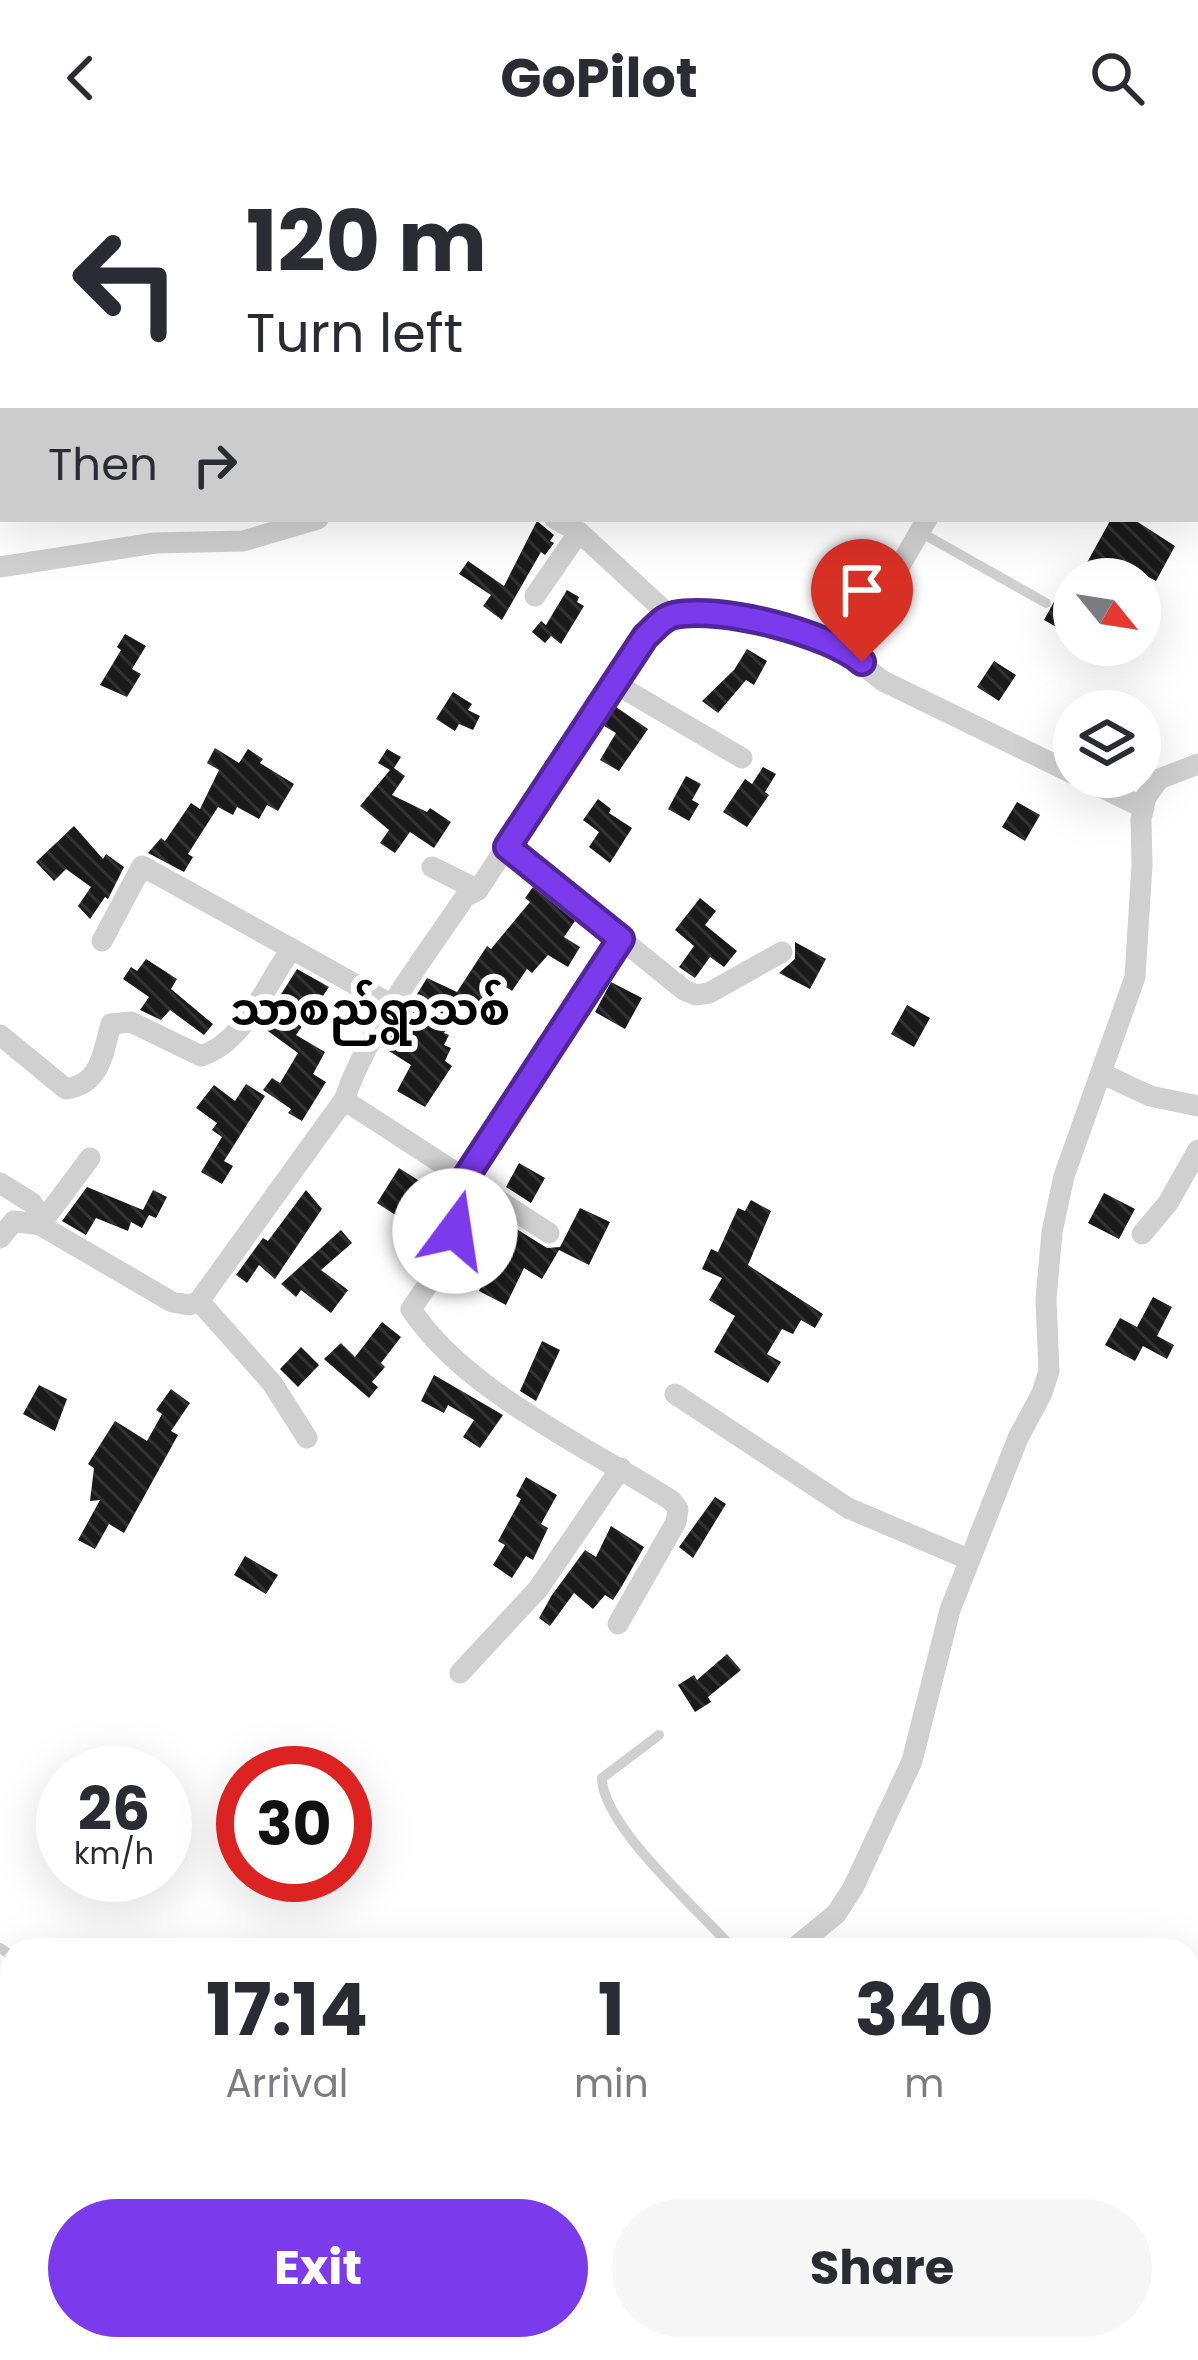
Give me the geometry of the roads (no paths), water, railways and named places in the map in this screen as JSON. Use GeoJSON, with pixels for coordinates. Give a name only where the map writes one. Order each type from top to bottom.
{"type":"FeatureCollection","features":[{"type":"Feature","properties":{"kind":"street"},"geometry":{"type":"LineString","coordinates":[[0,567],[155,543],[243,541],[308,522]]}},
{"type":"Feature","properties":{"kind":"street"},"geometry":{"type":"LineString","coordinates":[[561,522],[579,532],[669,615]]}},
{"type":"Feature","properties":{"kind":"street"},"geometry":{"type":"LineString","coordinates":[[850,652],[924,525]]}},
{"type":"Feature","properties":{"kind":"street"},"geometry":{"type":"LineString","coordinates":[[535,596],[579,532]]}},
{"type":"Feature","properties":{"kind":"street"},"geometry":{"type":"LineString","coordinates":[[0,1238],[14,1221],[42,1223],[172,1302],[188,1306],[199,1301],[344,1100],[392,1005],[465,897],[478,890],[645,637],[669,615],[700,613],[776,626],[850,652],[884,681],[1053,764]]}},
{"type":"Feature","properties":{"kind":"street"},"geometry":{"type":"LineString","coordinates":[[614,683],[742,758]]}},
{"type":"Feature","properties":{"kind":"street"},"geometry":{"type":"LineString","coordinates":[[807,1938],[836,1914],[854,1888],[912,1761],[950,1610],[1049,1371],[1046,1299],[1052,1232],[1064,1176],[1135,977],[1144,808],[1159,779],[1198,764]]}},
{"type":"Feature","properties":{"kind":"street"},"geometry":{"type":"LineString","coordinates":[[1123,798],[1144,808]]}},
{"type":"Feature","properties":{"kind":"street"},"geometry":{"type":"LineString","coordinates":[[507,847],[696,995],[709,993],[782,952]]}},
{"type":"Feature","properties":{"kind":"street"},"geometry":{"type":"LineString","coordinates":[[102,941],[142,866],[392,1005]]}},
{"type":"Feature","properties":{"kind":"street"},"geometry":{"type":"LineString","coordinates":[[432,867],[478,890]]}},
{"type":"Feature","properties":{"kind":"street"},"geometry":{"type":"LineString","coordinates":[[618,1624],[676,1522],[678,1509],[478,1378],[432,1339],[411,1309],[449,1254],[464,1180],[621,939]]}},
{"type":"Feature","properties":{"kind":"street"},"geometry":{"type":"LineString","coordinates":[[0,1035],[66,1089],[77,1088],[99,1070],[111,1024],[131,1022],[201,1056],[236,1034],[292,949]]}},
{"type":"Feature","properties":{"kind":"street"},"geometry":{"type":"LineString","coordinates":[[1101,1073],[1150,1096],[1198,1106]]}},
{"type":"Feature","properties":{"kind":"street"},"geometry":{"type":"LineString","coordinates":[[344,1100],[549,1233]]}},
{"type":"Feature","properties":{"kind":"street"},"geometry":{"type":"LineString","coordinates":[[1142,1234],[1168,1203],[1198,1150]]}},
{"type":"Feature","properties":{"kind":"street"},"geometry":{"type":"LineString","coordinates":[[42,1223],[90,1159]]}},
{"type":"Feature","properties":{"kind":"street"},"geometry":{"type":"LineString","coordinates":[[0,1183],[32,1203],[42,1223]]}},
{"type":"Feature","properties":{"kind":"street"},"geometry":{"type":"LineString","coordinates":[[199,1301],[272,1383],[308,1438]]}},
{"type":"Feature","properties":{"kind":"street"},"geometry":{"type":"LineString","coordinates":[[675,1394],[848,1508],[968,1559]]}},
{"type":"Feature","properties":{"kind":"street"},"geometry":{"type":"LineString","coordinates":[[460,1673],[538,1589],[621,1468]]}},
{"type":"Feature","properties":{"kind":"lane"},"geometry":{"type":"LineString","coordinates":[[924,525],[1046,603]]}},
{"type":"Feature","properties":{"kind":"lane"},"geometry":{"type":"LineString","coordinates":[[659,1735],[602,1778],[602,1795],[656,1870],[722,1938]]}},
{"type":"Feature","properties":{"kind":"district","name":"သာစည်ရွာသစ်"},"geometry":{"type":"Point","coordinates":[370,1009]}}]}
